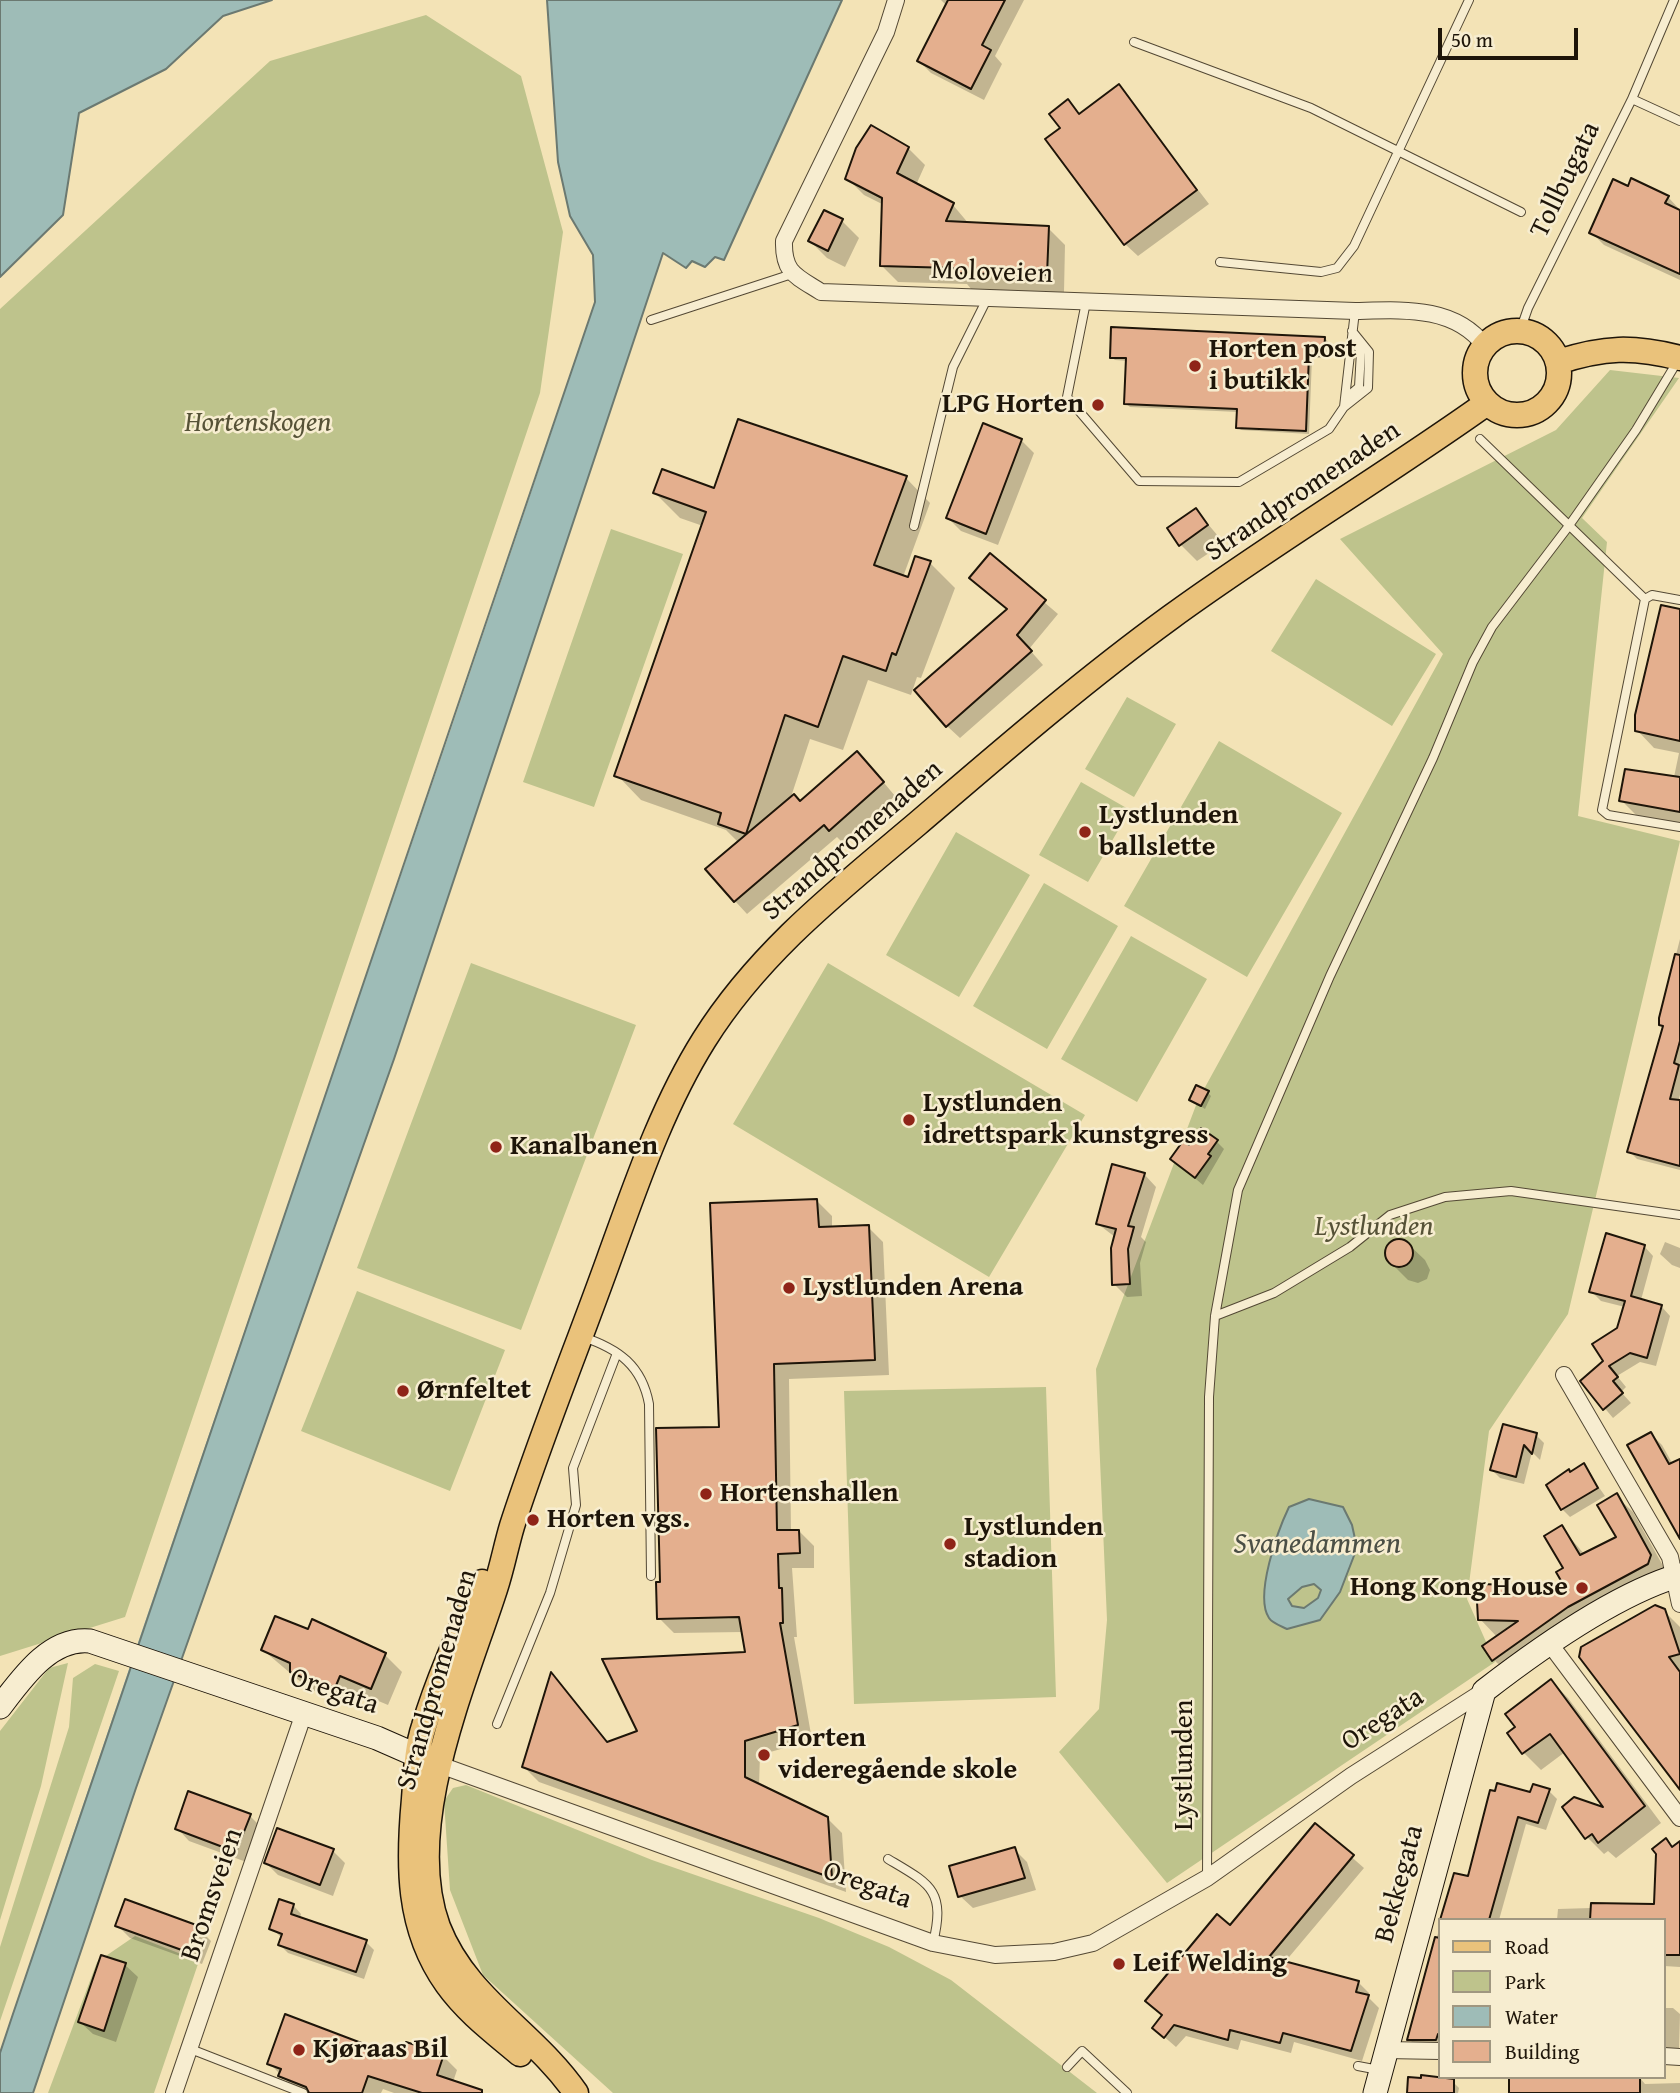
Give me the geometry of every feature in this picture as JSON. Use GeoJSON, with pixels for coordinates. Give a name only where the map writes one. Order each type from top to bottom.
{"type":"FeatureCollection","features":[{"type":"Feature","properties":{"kind":"main road"},"geometry":{"type":"LineString","coordinates":[[1520,331],[1544,340],[1558,362],[1556,389],[1538,410],[1511,416],[1487,403],[1475,381],[1478,356],[1485,346],[1507,332],[1520,331]]}},
{"type":"Feature","properties":{"kind":"main road"},"geometry":{"type":"LineString","coordinates":[[1558,362],[1618,348],[1641,349],[1679,358]]}},
{"type":"Feature","properties":{"kind":"main road","name":"Strandpromenaden"},"geometry":{"type":"LineString","coordinates":[[574,2093],[556,2068],[469,1982],[437,1923],[428,1867],[431,1805],[440,1765],[512,1526],[626,1213],[677,1087],[719,1016],[782,942],[978,772],[1175,614],[1487,403]]}},
{"type":"Feature","properties":{"kind":"main road","name":"Strandpromenaden"},"geometry":{"type":"LineString","coordinates":[[512,1526],[482,1581],[427,1716],[417,1756],[410,1869],[415,1910],[432,1960],[447,1983],[478,2019],[574,2093]]}},
{"type":"Feature","properties":{"kind":"main road"},"geometry":{"type":"LineString","coordinates":[[1484,1691],[1550,1644],[1618,1604],[1677,1576]]}},
{"type":"Feature","properties":{"kind":"main road","name":"Oregata"},"geometry":{"type":"LineString","coordinates":[[3,1697],[44,1656],[60,1645],[77,1639],[106,1644],[190,1673],[377,1738],[440,1765]]}},
{"type":"Feature","properties":{"kind":"main road","name":"Bekkegata"},"geometry":{"type":"LineString","coordinates":[[1375,2093],[1375,2062],[1484,1691]]}},
{"type":"Feature","properties":{"kind":"street"},"geometry":{"type":"LineString","coordinates":[[792,274],[783,260],[784,241],[886,32],[896,0]]}},
{"type":"Feature","properties":{"kind":"street","name":"Moloveien"},"geometry":{"type":"LineString","coordinates":[[792,274],[821,292],[1434,313],[1475,332],[1485,346]]}},
{"type":"Feature","properties":{"kind":"street"},"geometry":{"type":"LineString","coordinates":[[1564,1375],[1670,1557],[1677,1576],[1680,1604]]}},
{"type":"Feature","properties":{"kind":"street"},"geometry":{"type":"LineString","coordinates":[[1550,1644],[1680,1818]]}},
{"type":"Feature","properties":{"kind":"street","name":"Oregata"},"geometry":{"type":"LineString","coordinates":[[440,1765],[933,1942],[995,1955],[1054,1952],[1093,1943],[1207,1878],[1351,1776],[1484,1691]]}},
{"type":"Feature","properties":{"kind":"street","name":"Bromsveien"},"geometry":{"type":"LineString","coordinates":[[174,2093],[304,1713]]}},
{"type":"Feature","properties":{"kind":"street"},"geometry":{"type":"LineString","coordinates":[[1375,2062],[1438,2051]]}},
{"type":"Feature","properties":{"kind":"lane"},"geometry":{"type":"LineString","coordinates":[[1220,262],[1321,272],[1336,268],[1354,247],[1469,0]]}},
{"type":"Feature","properties":{"kind":"lane"},"geometry":{"type":"LineString","coordinates":[[1632,99],[1674,0]]}},
{"type":"Feature","properties":{"kind":"lane"},"geometry":{"type":"LineString","coordinates":[[1134,42],[1298,103],[1521,212]]}},
{"type":"Feature","properties":{"kind":"lane","name":"Tollbugata"},"geometry":{"type":"LineString","coordinates":[[1520,331],[1528,308],[1632,99],[1680,121]]}},
{"type":"Feature","properties":{"kind":"lane"},"geometry":{"type":"LineString","coordinates":[[652,320],[792,274]]}},
{"type":"Feature","properties":{"kind":"lane"},"geometry":{"type":"LineString","coordinates":[[914,526],[953,366],[987,299]]}},
{"type":"Feature","properties":{"kind":"lane"},"geometry":{"type":"LineString","coordinates":[[1086,302],[1067,397],[1139,481],[1239,482],[1329,429],[1344,403],[1355,311]]}},
{"type":"Feature","properties":{"kind":"lane"},"geometry":{"type":"LineString","coordinates":[[1344,403],[1368,388],[1369,352],[1352,335]]}},
{"type":"Feature","properties":{"kind":"lane","name":"Lystlunden"},"geometry":{"type":"LineString","coordinates":[[1207,1878],[1209,1397],[1216,1316],[1238,1190],[1330,976],[1492,627],[1568,527],[1642,420],[1674,371],[1679,358]]}},
{"type":"Feature","properties":{"kind":"lane"},"geometry":{"type":"LineString","coordinates":[[1479,439],[1645,599]]}},
{"type":"Feature","properties":{"kind":"lane"},"geometry":{"type":"LineString","coordinates":[[1680,600],[1652,595],[1645,599],[1602,810],[1608,815],[1680,827]]}},
{"type":"Feature","properties":{"kind":"lane"},"geometry":{"type":"LineString","coordinates":[[1216,1316],[1274,1293],[1350,1247],[1390,1215],[1446,1196],[1511,1191],[1680,1214]]}},
{"type":"Feature","properties":{"kind":"lane"},"geometry":{"type":"LineString","coordinates":[[581,1336],[603,1343],[617,1353],[638,1370],[646,1387],[649,1404],[651,1576]]}},
{"type":"Feature","properties":{"kind":"lane"},"geometry":{"type":"LineString","coordinates":[[498,1724],[550,1593],[576,1505],[573,1468],[617,1353]]}},
{"type":"Feature","properties":{"kind":"lane"},"geometry":{"type":"LineString","coordinates":[[888,1859],[928,1885],[936,1898],[940,1915],[933,1942]]}},
{"type":"Feature","properties":{"kind":"lane"},"geometry":{"type":"LineString","coordinates":[[188,2048],[303,2093]]}},
{"type":"Feature","properties":{"kind":"lane"},"geometry":{"type":"LineString","coordinates":[[1067,2067],[1082,2051],[1127,2093]]}},
{"type":"Feature","properties":{"kind":"green space","name":"Hortenskogen"},"geometry":{"type":"Polygon","coordinates":[[[426,15],[521,76],[563,232],[540,393],[125,1617],[0,1656],[0,309],[270,61],[426,15]]]}},
{"type":"Feature","properties":{"kind":"green space","name":"Lystlunden"},"geometry":{"type":"Polygon","coordinates":[[[1610,370],[1679,378],[1582,518],[1607,542],[1578,816],[1680,841],[1568,1314],[1489,1431],[1467,1599],[1495,1662],[1167,1883],[1059,1752],[1099,1709],[1107,1620],[1096,1369],[1198,1100],[1443,654],[1340,539],[1556,430],[1610,370]]]}},
{"type":"Feature","properties":{"kind":"green space"},"geometry":{"type":"Polygon","coordinates":[[[611,529],[683,554],[594,807],[523,782],[611,529]]]}},
{"type":"Feature","properties":{"kind":"green space"},"geometry":{"type":"Polygon","coordinates":[[[1316,579],[1436,654],[1392,726],[1271,651],[1316,579]]]}},
{"type":"Feature","properties":{"kind":"green space"},"geometry":{"type":"Polygon","coordinates":[[[1127,697],[1176,724],[1134,797],[1085,769],[1127,697]]]}},
{"type":"Feature","properties":{"kind":"green space"},"geometry":{"type":"Polygon","coordinates":[[[1219,741],[1342,813],[1247,977],[1124,906],[1219,741]]]}},
{"type":"Feature","properties":{"kind":"green space","name":"Lystlunden ballslette"},"geometry":{"type":"Polygon","coordinates":[[[1081,782],[1130,810],[1088,882],[1039,855],[1081,782]]]}},
{"type":"Feature","properties":{"kind":"green space"},"geometry":{"type":"Polygon","coordinates":[[[956,832],[1030,875],[959,997],[886,955],[956,832]]]}},
{"type":"Feature","properties":{"kind":"green space"},"geometry":{"type":"Polygon","coordinates":[[[1044,883],[1118,926],[1047,1049],[973,1006],[1044,883]]]}},
{"type":"Feature","properties":{"kind":"green space"},"geometry":{"type":"Polygon","coordinates":[[[1131,936],[1207,979],[1137,1102],[1061,1059],[1131,936]]]}},
{"type":"Feature","properties":{"kind":"green space","name":"Kanalbanen"},"geometry":{"type":"Polygon","coordinates":[[[471,963],[636,1025],[521,1330],[357,1268],[471,963]]]}},
{"type":"Feature","properties":{"kind":"green space","name":"Lystlunden idrettspark kunstgress"},"geometry":{"type":"Polygon","coordinates":[[[828,963],[1085,1115],[989,1277],[733,1124],[828,963]]]}},
{"type":"Feature","properties":{"kind":"green space","name":"Ørnfeltet"},"geometry":{"type":"Polygon","coordinates":[[[357,1291],[505,1350],[450,1491],[301,1431],[357,1291]]]}},
{"type":"Feature","properties":{"kind":"green space","name":"Lystlunden stadion"},"geometry":{"type":"Polygon","coordinates":[[[1046,1387],[1056,1697],[854,1704],[844,1391],[1046,1387]]]}},
{"type":"Feature","properties":{"kind":"green space"},"geometry":{"type":"Polygon","coordinates":[[[68,1663],[41,1786],[0,1920],[0,1731],[49,1668],[68,1663]]]}},
{"type":"Feature","properties":{"kind":"green space"},"geometry":{"type":"Polygon","coordinates":[[[95,1664],[119,1671],[0,2021],[0,1947],[69,1727],[73,1678],[95,1664]]]}},
{"type":"Feature","properties":{"kind":"green space"},"geometry":{"type":"Polygon","coordinates":[[[466,1785],[652,1860],[819,1918],[889,1947],[951,1980],[1097,2093],[613,2093],[483,1975],[450,1890],[444,1801],[453,1788],[466,1785]]]}},
{"type":"Feature","properties":{"kind":"green space"},"geometry":{"type":"Polygon","coordinates":[[[135,1936],[199,1961],[154,2093],[48,2093],[97,1962],[135,1936]]]}},
{"type":"Feature","properties":{"kind":"water"},"geometry":{"type":"Polygon","coordinates":[[[0,0],[272,0],[223,16],[166,69],[79,113],[63,215],[0,277],[0,0]]]}},
{"type":"Feature","properties":{"kind":"water"},"geometry":{"type":"Polygon","coordinates":[[[547,0],[842,0],[724,260],[715,257],[705,267],[692,261],[686,268],[663,253],[394,1059],[136,1788],[33,2093],[0,2093],[0,2053],[595,302],[593,255],[570,216],[558,162],[547,0]]]}},
{"type":"Feature","properties":{"kind":"water","name":"Svanedammen"},"geometry":{"type":"Polygon","coordinates":[[[1309,1499],[1343,1507],[1352,1525],[1357,1548],[1340,1592],[1320,1620],[1287,1629],[1269,1618],[1264,1595],[1269,1563],[1289,1507],[1309,1499]],[[1314,1584],[1302,1587],[1288,1599],[1292,1606],[1304,1608],[1318,1598],[1321,1590],[1314,1584]]]}},
{"type":"Feature","properties":{"kind":"building"},"geometry":{"type":"Polygon","coordinates":[[[948,0],[1005,0],[982,45],[991,50],[971,89],[917,61],[948,0]]]}},
{"type":"Feature","properties":{"kind":"building"},"geometry":{"type":"Polygon","coordinates":[[[1119,84],[1197,190],[1124,245],[1045,139],[1060,128],[1049,114],[1068,99],[1079,114],[1119,84]]]}},
{"type":"Feature","properties":{"kind":"building"},"geometry":{"type":"Polygon","coordinates":[[[871,125],[909,147],[897,173],[954,203],[946,221],[1049,226],[1047,275],[953,273],[953,268],[880,266],[882,198],[845,179],[856,148],[871,125]]]}},
{"type":"Feature","properties":{"kind":"building"},"geometry":{"type":"Polygon","coordinates":[[[1631,178],[1669,196],[1665,203],[1680,210],[1680,274],[1589,233],[1613,179],[1628,186],[1631,178]]]}},
{"type":"Feature","properties":{"kind":"building"},"geometry":{"type":"Polygon","coordinates":[[[824,210],[843,219],[828,251],[808,241],[824,210]]]}},
{"type":"Feature","properties":{"kind":"building"},"geometry":{"type":"Polygon","coordinates":[[[1111,327],[1325,337],[1324,356],[1309,355],[1306,431],[1236,428],[1237,409],[1124,404],[1126,358],[1110,358],[1111,327]]]}},
{"type":"Feature","properties":{"kind":"building"},"geometry":{"type":"Polygon","coordinates":[[[738,419],[907,476],[874,565],[908,577],[915,556],[931,561],[896,655],[892,653],[886,671],[843,656],[818,727],[785,715],[746,834],[718,824],[721,813],[614,776],[706,512],[653,493],[662,469],[714,488],[738,419]]]}},
{"type":"Feature","properties":{"kind":"building"},"geometry":{"type":"Polygon","coordinates":[[[983,423],[1022,439],[986,534],[946,518],[983,423]]]}},
{"type":"Feature","properties":{"kind":"building"},"geometry":{"type":"Polygon","coordinates":[[[1196,508],[1208,525],[1179,546],[1167,528],[1196,508]]]}},
{"type":"Feature","properties":{"kind":"building"},"geometry":{"type":"Polygon","coordinates":[[[990,553],[1046,600],[1017,635],[1032,651],[946,727],[914,690],[1007,609],[969,578],[990,553]]]}},
{"type":"Feature","properties":{"kind":"building"},"geometry":{"type":"Polygon","coordinates":[[[1661,605],[1680,609],[1680,741],[1635,731],[1635,715],[1661,605]]]}},
{"type":"Feature","properties":{"kind":"building"},"geometry":{"type":"Polygon","coordinates":[[[857,751],[884,782],[829,831],[824,825],[734,902],[705,869],[794,794],[800,801],[857,751]]]}},
{"type":"Feature","properties":{"kind":"building"},"geometry":{"type":"Polygon","coordinates":[[[1625,769],[1680,777],[1680,812],[1619,801],[1625,769]]]}},
{"type":"Feature","properties":{"kind":"building"},"geometry":{"type":"Polygon","coordinates":[[[1675,954],[1680,955],[1680,1041],[1674,1063],[1679,1065],[1670,1099],[1680,1100],[1680,1166],[1627,1152],[1663,1026],[1659,1025],[1659,1018],[1675,954]]]}},
{"type":"Feature","properties":{"kind":"building"},"geometry":{"type":"Polygon","coordinates":[[[1196,1085],[1209,1091],[1201,1106],[1189,1100],[1196,1085]]]}},
{"type":"Feature","properties":{"kind":"building"},"geometry":{"type":"Polygon","coordinates":[[[1201,1128],[1218,1140],[1208,1154],[1211,1156],[1195,1178],[1170,1159],[1183,1141],[1189,1145],[1201,1128]]]}},
{"type":"Feature","properties":{"kind":"building"},"geometry":{"type":"Polygon","coordinates":[[[1112,1164],[1145,1173],[1128,1226],[1134,1227],[1128,1249],[1130,1284],[1112,1285],[1111,1248],[1116,1229],[1096,1224],[1112,1164]]]}},
{"type":"Feature","properties":{"kind":"building"},"geometry":{"type":"Polygon","coordinates":[[[817,1199],[819,1227],[869,1225],[875,1360],[774,1364],[777,1530],[799,1530],[800,1553],[778,1554],[779,1588],[782,1588],[783,1623],[780,1623],[798,1725],[745,1741],[745,1777],[828,1817],[832,1878],[522,1767],[551,1672],[607,1742],[637,1731],[602,1659],[745,1652],[739,1617],[657,1619],[656,1582],[660,1582],[656,1428],[719,1427],[710,1203],[817,1199]]]}},
{"type":"Feature","properties":{"kind":"building"},"geometry":{"type":"Polygon","coordinates":[[[1606,1233],[1645,1245],[1631,1296],[1662,1305],[1647,1358],[1630,1353],[1609,1366],[1618,1377],[1613,1381],[1623,1393],[1603,1410],[1580,1381],[1603,1361],[1592,1344],[1617,1328],[1625,1301],[1589,1292],[1606,1233]]]}},
{"type":"Feature","properties":{"kind":"building"},"geometry":{"type":"Polygon","coordinates":[[[1399,1239],[1409,1243],[1413,1253],[1409,1263],[1399,1267],[1389,1263],[1385,1253],[1389,1243],[1399,1239]]]}},
{"type":"Feature","properties":{"kind":"building"},"geometry":{"type":"Polygon","coordinates":[[[1503,1424],[1537,1433],[1532,1454],[1524,1445],[1516,1477],[1490,1470],[1503,1424]]]}},
{"type":"Feature","properties":{"kind":"building"},"geometry":{"type":"Polygon","coordinates":[[[1651,1432],[1669,1464],[1680,1459],[1680,1539],[1627,1445],[1651,1432]]]}},
{"type":"Feature","properties":{"kind":"building"},"geometry":{"type":"Polygon","coordinates":[[[1584,1463],[1598,1488],[1561,1510],[1546,1485],[1569,1469],[1570,1472],[1584,1463]]]}},
{"type":"Feature","properties":{"kind":"building"},"geometry":{"type":"Polygon","coordinates":[[[1617,1493],[1651,1555],[1648,1564],[1568,1607],[1492,1661],[1482,1646],[1518,1621],[1478,1620],[1476,1584],[1564,1586],[1556,1572],[1563,1568],[1544,1536],[1562,1525],[1580,1555],[1616,1537],[1597,1505],[1617,1493]]]}},
{"type":"Feature","properties":{"kind":"building"},"geometry":{"type":"Polygon","coordinates":[[[1655,1605],[1665,1609],[1680,1654],[1669,1657],[1680,1672],[1680,1790],[1579,1657],[1581,1647],[1655,1605]]]}},
{"type":"Feature","properties":{"kind":"building"},"geometry":{"type":"Polygon","coordinates":[[[275,1616],[308,1629],[312,1619],[386,1653],[371,1689],[340,1676],[335,1688],[321,1682],[320,1685],[290,1672],[290,1663],[261,1650],[275,1616]]]}},
{"type":"Feature","properties":{"kind":"building"},"geometry":{"type":"Polygon","coordinates":[[[1551,1679],[1645,1806],[1598,1843],[1592,1834],[1585,1839],[1562,1807],[1574,1797],[1603,1807],[1550,1734],[1522,1754],[1507,1733],[1515,1727],[1505,1714],[1551,1679]]]}},
{"type":"Feature","properties":{"kind":"building"},"geometry":{"type":"Polygon","coordinates":[[[1497,1783],[1530,1792],[1533,1784],[1550,1789],[1538,1823],[1518,1817],[1490,1918],[1441,1918],[1454,1873],[1468,1876],[1490,1790],[1495,1791],[1497,1783]]]}},
{"type":"Feature","properties":{"kind":"building"},"geometry":{"type":"Polygon","coordinates":[[[188,1791],[251,1814],[236,1852],[175,1829],[188,1791]]]}},
{"type":"Feature","properties":{"kind":"building"},"geometry":{"type":"Polygon","coordinates":[[[1315,1823],[1354,1855],[1269,1957],[1359,1981],[1356,1992],[1369,1995],[1351,2051],[1283,2033],[1280,2043],[1230,2030],[1228,2040],[1174,2025],[1164,2038],[1152,2028],[1162,2015],[1145,2001],[1217,1914],[1230,1925],[1315,1823]]]}},
{"type":"Feature","properties":{"kind":"building"},"geometry":{"type":"Polygon","coordinates":[[[277,1828],[334,1849],[320,1885],[264,1863],[277,1828]]]}},
{"type":"Feature","properties":{"kind":"building"},"geometry":{"type":"Polygon","coordinates":[[[1666,1838],[1672,1847],[1680,1841],[1680,1955],[1666,1955],[1666,1918],[1590,1918],[1591,1903],[1654,1904],[1656,1854],[1652,1849],[1666,1838]]]}},
{"type":"Feature","properties":{"kind":"building"},"geometry":{"type":"Polygon","coordinates":[[[1015,1847],[1025,1878],[958,1897],[949,1866],[1015,1847]]]}},
{"type":"Feature","properties":{"kind":"building"},"geometry":{"type":"Polygon","coordinates":[[[125,1899],[199,1926],[190,1953],[115,1926],[125,1899]]]}},
{"type":"Feature","properties":{"kind":"building"},"geometry":{"type":"Polygon","coordinates":[[[279,1899],[294,1904],[291,1914],[367,1940],[356,1972],[278,1945],[282,1934],[269,1929],[279,1899]]]}},
{"type":"Feature","properties":{"kind":"building"},"geometry":{"type":"Polygon","coordinates":[[[1435,1937],[1438,1938],[1438,2034],[1436,2040],[1407,2040],[1435,1937]]]}},
{"type":"Feature","properties":{"kind":"building"},"geometry":{"type":"Polygon","coordinates":[[[101,1955],[126,1963],[104,2031],[78,2022],[101,1955]]]}},
{"type":"Feature","properties":{"kind":"building"},"geometry":{"type":"Polygon","coordinates":[[[285,2014],[401,2058],[406,2042],[444,2054],[437,2075],[482,2090],[482,2093],[422,2093],[368,2076],[362,2093],[309,2093],[306,2087],[278,2076],[281,2069],[267,2064],[285,2014]]]}},
{"type":"Feature","properties":{"kind":"building"},"geometry":{"type":"Polygon","coordinates":[[[1421,2075],[1454,2079],[1454,2093],[1407,2093],[1408,2077],[1421,2078],[1421,2075]]]}},
{"type":"Feature","properties":{"kind":"building"},"geometry":{"type":"Polygon","coordinates":[[[1509,2079],[1640,2079],[1640,2093],[1509,2093],[1509,2079]]]}},
{"type":"Feature","properties":{"kind":"place","name":"Horten post i butikk"},"geometry":{"type":"Point","coordinates":[1195,366]}},
{"type":"Feature","properties":{"kind":"place","name":"LPG Horten"},"geometry":{"type":"Point","coordinates":[1098,405]}},
{"type":"Feature","properties":{"kind":"place","name":"Lystlunden ballslette"},"geometry":{"type":"Point","coordinates":[1085,832]}},
{"type":"Feature","properties":{"kind":"place","name":"Lystlunden idrettspark kunstgress"},"geometry":{"type":"Point","coordinates":[909,1120]}},
{"type":"Feature","properties":{"kind":"place","name":"Kanalbanen"},"geometry":{"type":"Point","coordinates":[496,1147]}},
{"type":"Feature","properties":{"kind":"place","name":"Lystlunden Arena"},"geometry":{"type":"Point","coordinates":[789,1288]}},
{"type":"Feature","properties":{"kind":"place","name":"Ørnfeltet"},"geometry":{"type":"Point","coordinates":[403,1391]}},
{"type":"Feature","properties":{"kind":"place","name":"Hortenshallen"},"geometry":{"type":"Point","coordinates":[706,1494]}},
{"type":"Feature","properties":{"kind":"place","name":"Horten vgs."},"geometry":{"type":"Point","coordinates":[533,1520]}},
{"type":"Feature","properties":{"kind":"place","name":"Lystlunden stadion"},"geometry":{"type":"Point","coordinates":[950,1544]}},
{"type":"Feature","properties":{"kind":"place","name":"Hong Kong House"},"geometry":{"type":"Point","coordinates":[1582,1588]}},
{"type":"Feature","properties":{"kind":"place","name":"Horten videregående skole"},"geometry":{"type":"Point","coordinates":[764,1755]}},
{"type":"Feature","properties":{"kind":"place","name":"Leif Welding"},"geometry":{"type":"Point","coordinates":[1119,1964]}},
{"type":"Feature","properties":{"kind":"place","name":"Kjøraas Bil"},"geometry":{"type":"Point","coordinates":[299,2050]}}]}
